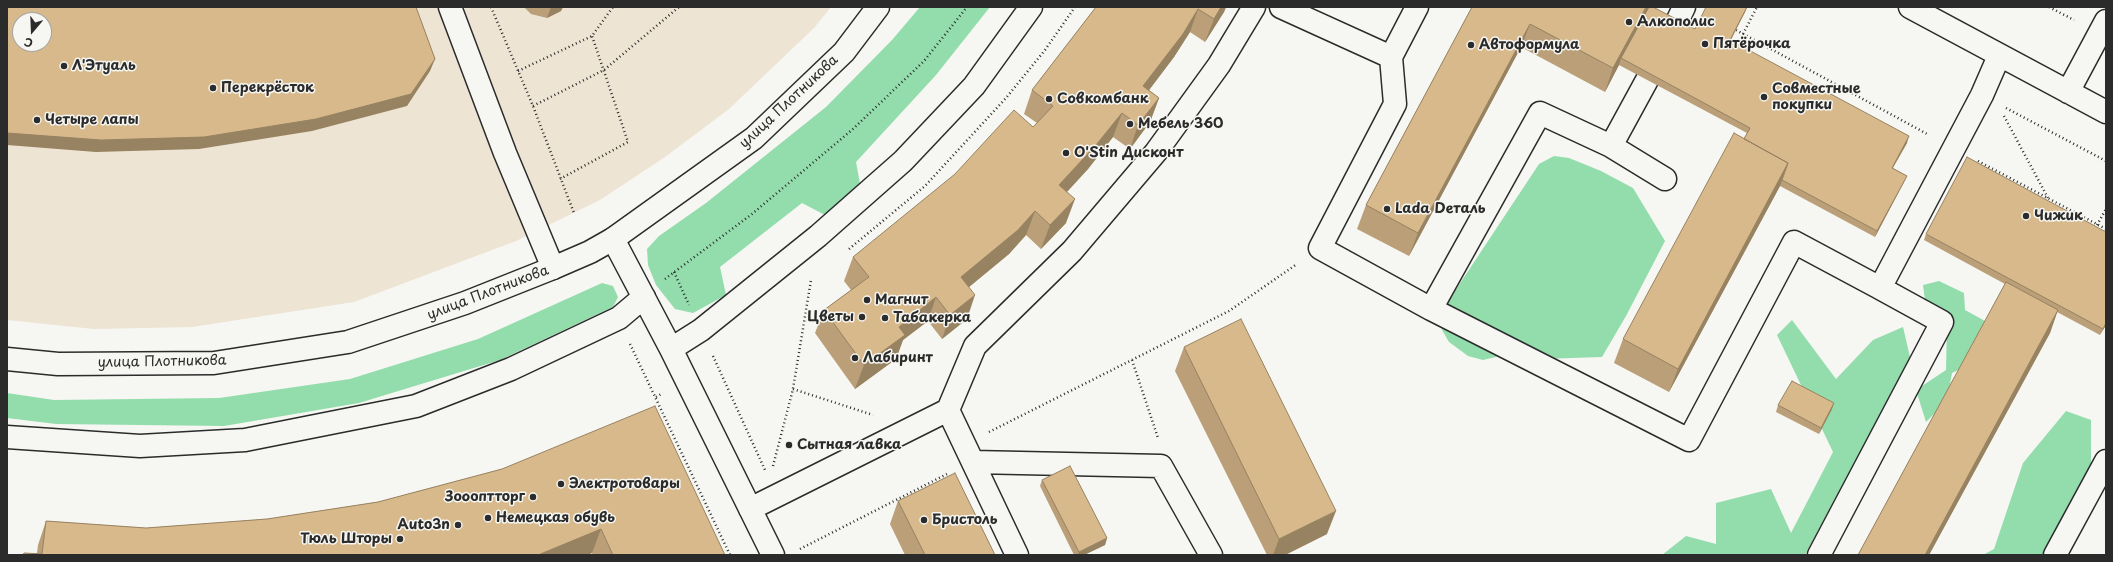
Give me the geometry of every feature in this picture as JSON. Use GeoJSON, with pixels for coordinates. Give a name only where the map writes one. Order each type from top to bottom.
{"type":"FeatureCollection","features":[{"type":"Feature","properties":{"kind":"main road"},"geometry":{"type":"LineString","coordinates":[[450,7],[505,153],[553,268]]}},
{"type":"Feature","properties":{"kind":"main road","name":"улица Плотникова"},"geometry":{"type":"LineString","coordinates":[[7,358],[58,364],[214,364],[340,343],[465,303],[553,268],[590,252],[613,239],[754,138],[844,52],[878,7]]}},
{"type":"Feature","properties":{"kind":"main road"},"geometry":{"type":"LineString","coordinates":[[671,349],[701,330],[818,236],[903,161],[974,86],[1031,7]]}},
{"type":"Feature","properties":{"kind":"main road"},"geometry":{"type":"LineString","coordinates":[[750,509],[948,410],[975,346],[1072,251],[1156,152],[1219,65],[1254,7]]}},
{"type":"Feature","properties":{"kind":"main road"},"geometry":{"type":"LineString","coordinates":[[1281,7],[1391,57]]}},
{"type":"Feature","properties":{"kind":"main road"},"geometry":{"type":"LineString","coordinates":[[1417,7],[1391,57],[1395,104],[1320,248],[1431,309],[1689,440],[1794,242],[1942,322],[1819,555]]}},
{"type":"Feature","properties":{"kind":"main road"},"geometry":{"type":"LineString","coordinates":[[1675,26],[1684,7]]}},
{"type":"Feature","properties":{"kind":"main road"},"geometry":{"type":"LineString","coordinates":[[1910,7],[2106,112]]}},
{"type":"Feature","properties":{"kind":"main road"},"geometry":{"type":"LineString","coordinates":[[2068,92],[2106,21]]}},
{"type":"Feature","properties":{"kind":"main road"},"geometry":{"type":"LineString","coordinates":[[1880,288],[1954,148],[1989,99],[1999,56]]}},
{"type":"Feature","properties":{"kind":"main road"},"geometry":{"type":"LineString","coordinates":[[1611,146],[1647,80]]}},
{"type":"Feature","properties":{"kind":"main road"},"geometry":{"type":"LineString","coordinates":[[1431,309],[1540,113],[1611,146],[1665,179]]}},
{"type":"Feature","properties":{"kind":"main road"},"geometry":{"type":"LineString","coordinates":[[613,239],[671,349],[773,555]]}},
{"type":"Feature","properties":{"kind":"main road"},"geometry":{"type":"LineString","coordinates":[[7,437],[140,446],[245,440],[416,406],[511,369],[618,318],[644,297]]}},
{"type":"Feature","properties":{"kind":"main road"},"geometry":{"type":"LineString","coordinates":[[948,410],[1017,555]]}},
{"type":"Feature","properties":{"kind":"main road"},"geometry":{"type":"LineString","coordinates":[[969,453],[1161,466],[1211,555]]}},
{"type":"Feature","properties":{"kind":"main road"},"geometry":{"type":"LineString","coordinates":[[2055,555],[2106,462]]}},
{"type":"Feature","properties":{"kind":"path"},"geometry":{"type":"LineString","coordinates":[[492,7],[533,106],[574,213]]}},
{"type":"Feature","properties":{"kind":"path"},"geometry":{"type":"LineString","coordinates":[[518,71],[592,36],[613,7]]}},
{"type":"Feature","properties":{"kind":"path"},"geometry":{"type":"LineString","coordinates":[[533,106],[604,70],[679,7]]}},
{"type":"Feature","properties":{"kind":"path"},"geometry":{"type":"LineString","coordinates":[[644,297],[674,272],[752,214],[853,128],[924,60],[967,7]]}},
{"type":"Feature","properties":{"kind":"path"},"geometry":{"type":"LineString","coordinates":[[1743,34],[1757,7]]}},
{"type":"Feature","properties":{"kind":"path"},"geometry":{"type":"LineString","coordinates":[[1736,30],[2106,229]]}},
{"type":"Feature","properties":{"kind":"path"},"geometry":{"type":"LineString","coordinates":[[560,179],[628,142],[592,36]]}},
{"type":"Feature","properties":{"kind":"path"},"geometry":{"type":"LineString","coordinates":[[1989,99],[2048,199]]}},
{"type":"Feature","properties":{"kind":"path"},"geometry":{"type":"LineString","coordinates":[[1989,99],[2106,161]]}},
{"type":"Feature","properties":{"kind":"path"},"geometry":{"type":"LineString","coordinates":[[2097,225],[2106,209]]}},
{"type":"Feature","properties":{"kind":"path"},"geometry":{"type":"LineString","coordinates":[[796,551],[1132,360],[1229,311],[1320,248]]}},
{"type":"Feature","properties":{"kind":"path"},"geometry":{"type":"LineString","coordinates":[[674,272],[690,306]]}},
{"type":"Feature","properties":{"kind":"path"},"geometry":{"type":"LineString","coordinates":[[772,472],[793,389],[811,280]]}},
{"type":"Feature","properties":{"kind":"path"},"geometry":{"type":"LineString","coordinates":[[630,343],[730,555]]}},
{"type":"Feature","properties":{"kind":"path"},"geometry":{"type":"LineString","coordinates":[[711,352],[766,472]]}},
{"type":"Feature","properties":{"kind":"path"},"geometry":{"type":"LineString","coordinates":[[1132,360],[1158,436],[1161,466]]}},
{"type":"Feature","properties":{"kind":"path"},"geometry":{"type":"LineString","coordinates":[[793,389],[913,428]]}},
{"type":"Feature","properties":{"kind":"shaded area"},"geometry":{"type":"Polygon","coordinates":[[[7,7],[831,7],[814,28],[729,109],[665,157],[600,200],[516,241],[354,302],[192,327],[94,329],[7,320],[7,7]]]}},
{"type":"Feature","properties":{"kind":"green space"},"geometry":{"type":"Polygon","coordinates":[[[920,7],[990,7],[936,75],[856,162],[860,184],[825,215],[802,203],[720,267],[726,295],[693,313],[675,309],[656,285],[648,265],[647,249],[659,236],[706,203],[826,107],[892,40],[920,7]]]}},
{"type":"Feature","properties":{"kind":"green space"},"geometry":{"type":"Polygon","coordinates":[[[1554,156],[1569,158],[1601,171],[1633,188],[1665,241],[1626,316],[1602,357],[1541,359],[1500,356],[1483,360],[1468,356],[1449,342],[1442,330],[1443,309],[1539,164],[1554,156]]]}},
{"type":"Feature","properties":{"kind":"green space"},"geometry":{"type":"Polygon","coordinates":[[[1939,281],[1964,293],[1965,310],[1987,322],[1967,366],[1952,373],[1947,401],[1926,422],[1916,390],[1946,370],[1947,324],[1926,308],[1923,285],[1939,281]]]}},
{"type":"Feature","properties":{"kind":"green space"},"geometry":{"type":"Polygon","coordinates":[[[602,283],[613,286],[618,297],[613,307],[500,360],[359,403],[224,426],[56,424],[7,418],[7,393],[54,400],[219,398],[350,379],[478,339],[602,283]]]}},
{"type":"Feature","properties":{"kind":"green space"},"geometry":{"type":"Polygon","coordinates":[[[1792,320],[1836,379],[1873,340],[1903,327],[1910,357],[1805,555],[1662,555],[1686,536],[1716,544],[1716,503],[1771,489],[1791,533],[1833,452],[1777,335],[1792,320]]]}},
{"type":"Feature","properties":{"kind":"green space"},"geometry":{"type":"Polygon","coordinates":[[[2066,411],[2091,420],[2091,469],[2049,555],[1983,555],[1994,549],[2023,463],[2066,411]]]}},
{"type":"Feature","properties":{"kind":"building","name":"Перекрёсток"},"geometry":{"type":"Polygon","coordinates":[[[7,7],[416,7],[435,59],[411,94],[316,119],[204,137],[101,140],[7,133],[7,7]]]}},
{"type":"Feature","properties":{"kind":"building"},"geometry":{"type":"Polygon","coordinates":[[[1096,7],[1221,7],[1214,19],[1198,9],[1183,34],[1143,86],[1159,98],[1138,125],[1122,113],[1096,145],[1059,185],[1075,199],[1050,225],[1035,211],[1018,230],[961,277],[975,295],[950,315],[936,297],[899,327],[905,335],[864,365],[824,310],[869,277],[853,257],[955,174],[1014,110],[1033,127],[1053,106],[1032,90],[1096,7]]]}},
{"type":"Feature","properties":{"kind":"building"},"geometry":{"type":"Polygon","coordinates":[[[1472,7],[1646,7],[1613,68],[1530,24],[1418,233],[1366,205],[1472,7]]]}},
{"type":"Feature","properties":{"kind":"building"},"geometry":{"type":"Polygon","coordinates":[[[1649,7],[1653,7],[1695,29],[1706,7],[1747,7],[1730,40],[1909,136],[1892,168],[1907,176],[1877,231],[1782,180],[1788,163],[1744,139],[1750,128],[1621,58],[1649,7]]]}},
{"type":"Feature","properties":{"kind":"building"},"geometry":{"type":"Polygon","coordinates":[[[1734,133],[1788,163],[1678,369],[1623,339],[1734,133]]]}},
{"type":"Feature","properties":{"kind":"building"},"geometry":{"type":"Polygon","coordinates":[[[1967,157],[2106,232],[2106,323],[2103,329],[1926,234],[1967,157]]]}},
{"type":"Feature","properties":{"kind":"building"},"geometry":{"type":"Polygon","coordinates":[[[2006,282],[2058,310],[1925,555],[1858,555],[2006,282]]]}},
{"type":"Feature","properties":{"kind":"building"},"geometry":{"type":"Polygon","coordinates":[[[1241,319],[1336,511],[1279,539],[1184,347],[1241,319]]]}},
{"type":"Feature","properties":{"kind":"building"},"geometry":{"type":"Polygon","coordinates":[[[1792,381],[1834,403],[1821,428],[1778,405],[1792,381]]]}},
{"type":"Feature","properties":{"kind":"building"},"geometry":{"type":"Polygon","coordinates":[[[655,406],[725,555],[613,555],[601,529],[538,555],[23,555],[24,553],[42,554],[46,521],[146,528],[267,519],[378,502],[502,469],[655,406]]]}},
{"type":"Feature","properties":{"kind":"building"},"geometry":{"type":"Polygon","coordinates":[[[1070,466],[1107,538],[1079,552],[1042,480],[1070,466]]]}},
{"type":"Feature","properties":{"kind":"building"},"geometry":{"type":"Polygon","coordinates":[[[955,473],[995,555],[925,555],[898,501],[955,473]]]}},
{"type":"Feature","properties":{"kind":"place","name":"Алкополис"},"geometry":{"type":"Point","coordinates":[1629,22]}},
{"type":"Feature","properties":{"kind":"place","name":"Пятёрочка"},"geometry":{"type":"Point","coordinates":[1705,44]}},
{"type":"Feature","properties":{"kind":"place","name":"Автоформула"},"geometry":{"type":"Point","coordinates":[1471,45]}},
{"type":"Feature","properties":{"kind":"place","name":"Л'Этуаль"},"geometry":{"type":"Point","coordinates":[64,66]}},
{"type":"Feature","properties":{"kind":"place","name":"Перекрёсток"},"geometry":{"type":"Point","coordinates":[213,88]}},
{"type":"Feature","properties":{"kind":"place","name":"Совместные покупки"},"geometry":{"type":"Point","coordinates":[1764,97]}},
{"type":"Feature","properties":{"kind":"place","name":"Совкомбанк"},"geometry":{"type":"Point","coordinates":[1049,99]}},
{"type":"Feature","properties":{"kind":"place","name":"Четыре лапы"},"geometry":{"type":"Point","coordinates":[37,120]}},
{"type":"Feature","properties":{"kind":"place","name":"Мебель 360"},"geometry":{"type":"Point","coordinates":[1130,124]}},
{"type":"Feature","properties":{"kind":"place","name":"O'Stin Дисконт"},"geometry":{"type":"Point","coordinates":[1066,153]}},
{"type":"Feature","properties":{"kind":"place","name":"Lada Dеталь"},"geometry":{"type":"Point","coordinates":[1387,209]}},
{"type":"Feature","properties":{"kind":"place","name":"Чижик"},"geometry":{"type":"Point","coordinates":[2026,216]}},
{"type":"Feature","properties":{"kind":"place","name":"Магнит"},"geometry":{"type":"Point","coordinates":[867,300]}},
{"type":"Feature","properties":{"kind":"place","name":"Цветы"},"geometry":{"type":"Point","coordinates":[862,317]}},
{"type":"Feature","properties":{"kind":"place","name":"Табакерка"},"geometry":{"type":"Point","coordinates":[885,318]}},
{"type":"Feature","properties":{"kind":"place","name":"Лабиринт"},"geometry":{"type":"Point","coordinates":[855,358]}},
{"type":"Feature","properties":{"kind":"place","name":"Сытная лавка"},"geometry":{"type":"Point","coordinates":[789,445]}},
{"type":"Feature","properties":{"kind":"place","name":"Электротовары"},"geometry":{"type":"Point","coordinates":[561,484]}},
{"type":"Feature","properties":{"kind":"place","name":"Зоооптторг"},"geometry":{"type":"Point","coordinates":[533,497]}},
{"type":"Feature","properties":{"kind":"place","name":"Немецкая обувь"},"geometry":{"type":"Point","coordinates":[488,518]}},
{"type":"Feature","properties":{"kind":"place","name":"Бристоль"},"geometry":{"type":"Point","coordinates":[924,520]}},
{"type":"Feature","properties":{"kind":"place","name":"Auto3n"},"geometry":{"type":"Point","coordinates":[458,525]}},
{"type":"Feature","properties":{"kind":"place","name":"Тюль Шторы"},"geometry":{"type":"Point","coordinates":[400,539]}}]}
